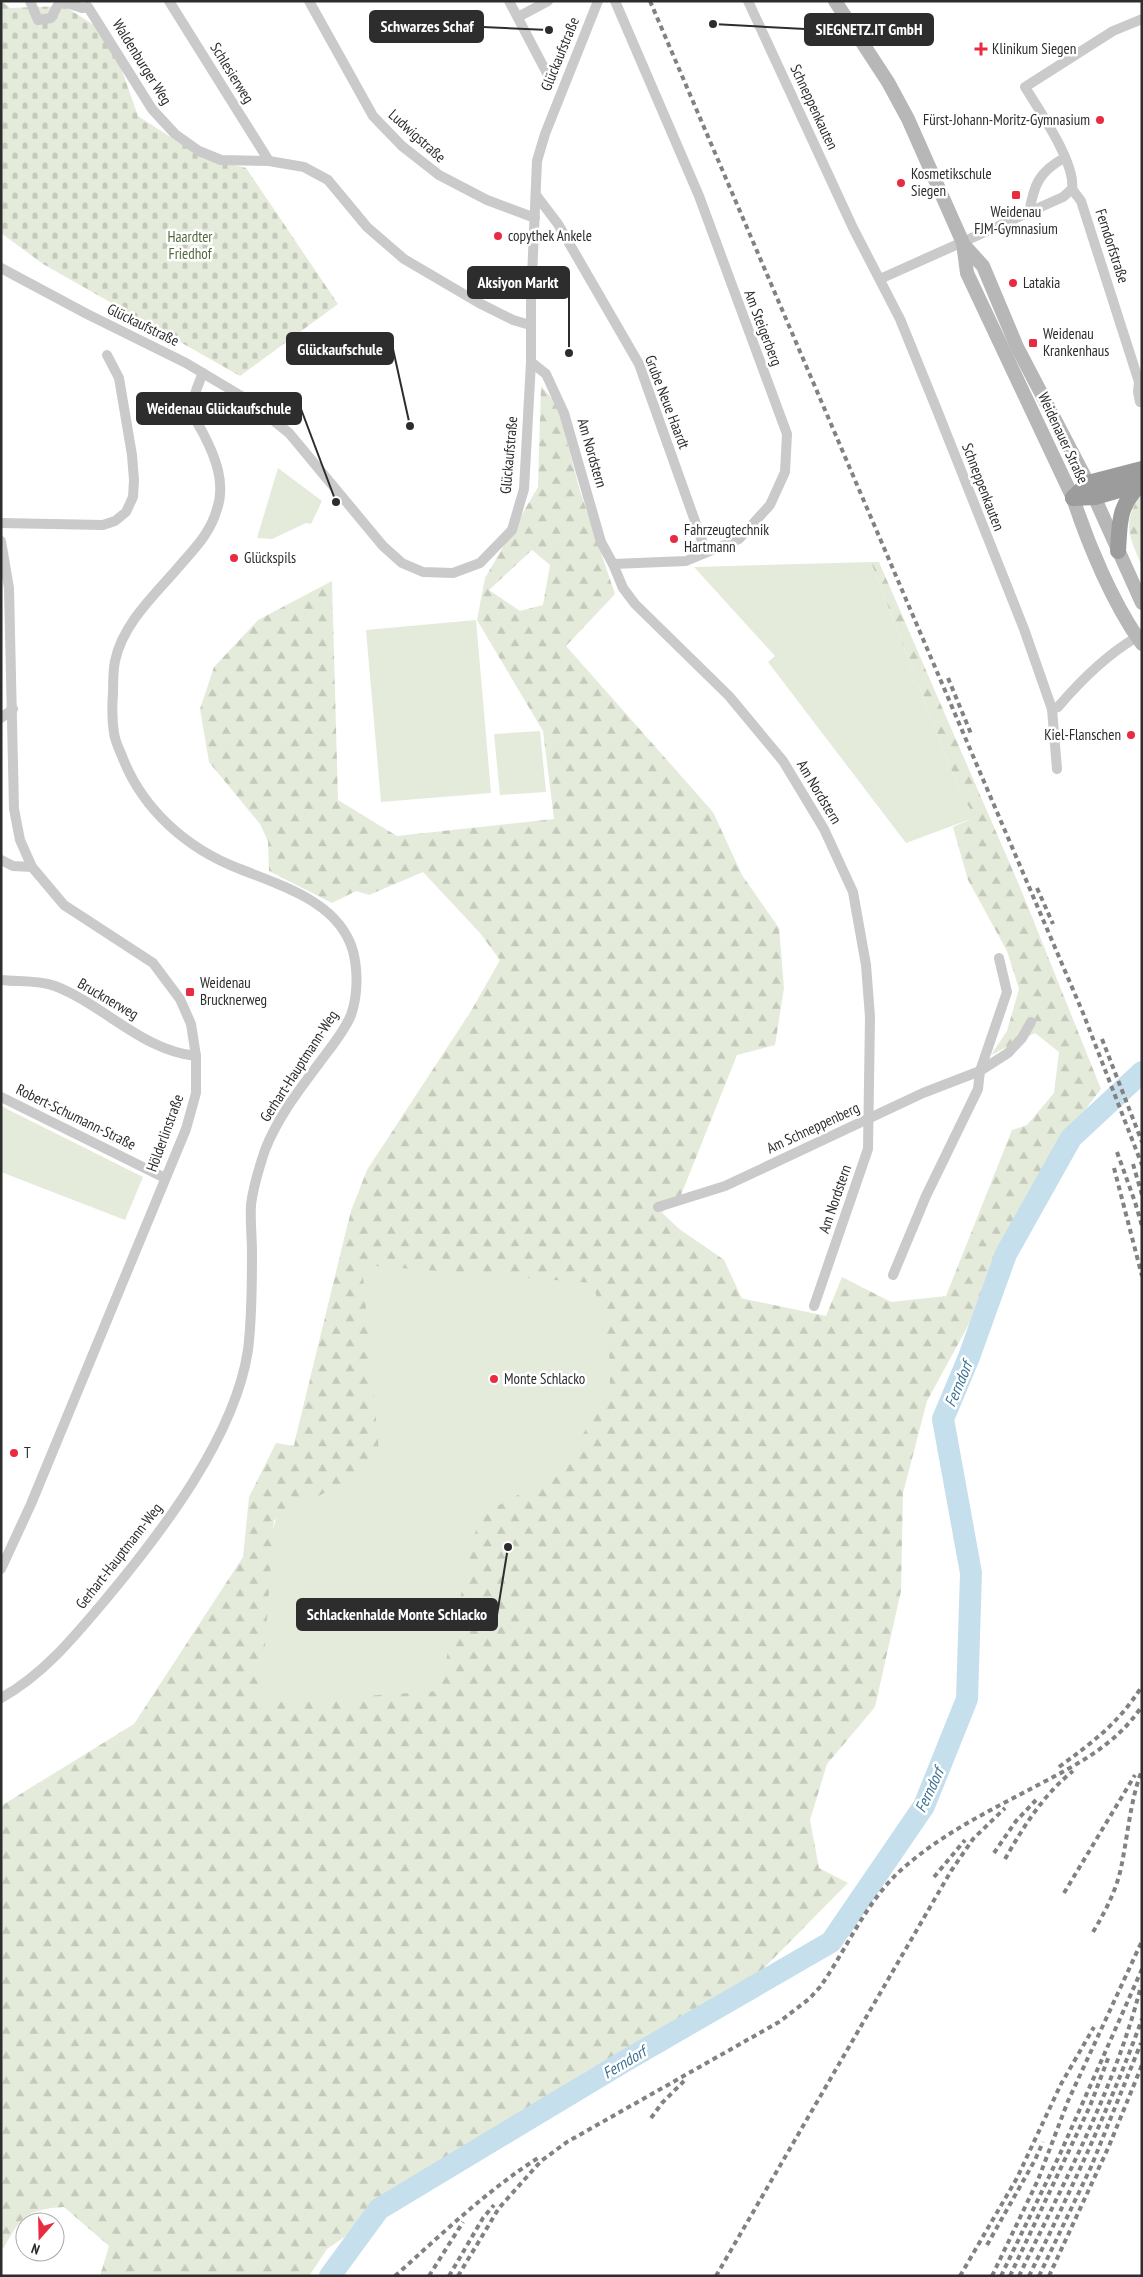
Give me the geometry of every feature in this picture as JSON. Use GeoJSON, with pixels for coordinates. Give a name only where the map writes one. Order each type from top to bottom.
{"type":"FeatureCollection","features":[{"type":"Feature","properties":{"kind":"highway"},"geometry":{"type":"LineString","coordinates":[[1073,498],[1142,469]]}},
{"type":"Feature","properties":{"kind":"highway"},"geometry":{"type":"LineString","coordinates":[[1091,490],[1142,483]]}},
{"type":"Feature","properties":{"kind":"highway"},"geometry":{"type":"LineString","coordinates":[[1118,551],[1121,512],[1128,497],[1142,483]]}},
{"type":"Feature","properties":{"kind":"main road","name":"Weidenauer Straße"},"geometry":{"type":"LineString","coordinates":[[835,1],[888,82],[908,119],[963,243],[968,273],[1073,498],[1080,520],[1113,594],[1139,640]]}},
{"type":"Feature","properties":{"kind":"main road","name":"Weidenauer Straße"},"geometry":{"type":"LineString","coordinates":[[963,243],[983,266],[1017,348],[1091,490],[1142,603]]}},
{"type":"Feature","properties":{"kind":"street","name":"Waldenburger Weg"},"geometry":{"type":"LineString","coordinates":[[30,1],[38,20],[51,18],[60,1],[82,8],[87,4],[152,109],[175,134],[198,151],[221,160],[269,162],[304,167],[328,180],[367,227],[404,259],[479,303],[514,320],[530,324]]}},
{"type":"Feature","properties":{"kind":"street","name":"Schlesierweg"},"geometry":{"type":"LineString","coordinates":[[169,1],[269,162]]}},
{"type":"Feature","properties":{"kind":"street","name":"Ludwigstraße"},"geometry":{"type":"LineString","coordinates":[[309,1],[373,116],[402,146],[439,175],[487,200],[535,218]]}},
{"type":"Feature","properties":{"kind":"street"},"geometry":{"type":"LineString","coordinates":[[509,1],[551,81]]}},
{"type":"Feature","properties":{"kind":"street"},"geometry":{"type":"LineString","coordinates":[[518,17],[548,1]]}},
{"type":"Feature","properties":{"kind":"street","name":"Glückaufstraße"},"geometry":{"type":"LineString","coordinates":[[1,268],[203,373],[248,400],[289,433],[383,546],[402,563],[423,572],[454,573],[480,563],[512,530],[524,490],[531,362],[530,324],[537,161],[544,134],[598,1]]}},
{"type":"Feature","properties":{"kind":"street","name":"Am Steigerberg"},"geometry":{"type":"LineString","coordinates":[[613,564],[686,560],[739,539],[770,505],[785,472],[787,434],[699,196],[615,1]]}},
{"type":"Feature","properties":{"kind":"street","name":"Schneppenkauten"},"geometry":{"type":"LineString","coordinates":[[748,1],[849,219],[900,319],[937,410],[1024,630],[1052,709],[1057,769]]}},
{"type":"Feature","properties":{"kind":"street","name":"Ferndorfstraße"},"geometry":{"type":"LineString","coordinates":[[1140,402],[1138,392],[1140,381],[1082,201],[1072,189],[1074,178],[1053,134],[1025,87],[1113,31],[1142,19]]}},
{"type":"Feature","properties":{"kind":"street"},"geometry":{"type":"LineString","coordinates":[[1029,213],[1032,192],[1040,177],[1048,167],[1064,158]]}},
{"type":"Feature","properties":{"kind":"street"},"geometry":{"type":"LineString","coordinates":[[880,279],[1029,213],[1063,197],[1072,189]]}},
{"type":"Feature","properties":{"kind":"street","name":"Grube Neue Haardt"},"geometry":{"type":"LineString","coordinates":[[536,195],[558,224],[639,364],[706,552]]}},
{"type":"Feature","properties":{"kind":"street"},"geometry":{"type":"LineString","coordinates":[[1,523],[103,525],[115,522],[126,512],[132,497],[132,456],[119,378],[116,367],[107,354]]}},
{"type":"Feature","properties":{"kind":"street","name":"Am Nordstern"},"geometry":{"type":"LineString","coordinates":[[531,362],[546,374],[564,413],[601,542],[623,588],[635,604],[729,696],[783,761],[824,829],[853,892],[861,932],[870,1016],[868,1149],[814,1306]]}},
{"type":"Feature","properties":{"kind":"street","name":"Gerhart-Hauptmann-Weg"},"geometry":{"type":"LineString","coordinates":[[1,1698],[35,1676],[85,1624],[145,1552],[188,1489],[224,1424],[237,1393],[248,1352],[252,1298],[251,1204],[258,1174],[267,1147],[280,1119],[341,1034],[351,1014],[356,994],[357,974],[352,948],[340,926],[329,913],[302,894],[237,868],[194,846],[171,827],[148,804],[130,778],[114,735],[112,703],[114,669],[125,635],[146,603],[210,529],[219,504],[221,484],[216,460],[193,417],[195,392],[203,373]]}},
{"type":"Feature","properties":{"kind":"street","name":"Hölderlinstraße"},"geometry":{"type":"LineString","coordinates":[[1,1569],[31,1504],[186,1129],[196,1093],[196,1056],[191,1024],[180,999],[153,963],[64,905],[32,867],[20,840],[14,809],[9,588],[2,548]]}},
{"type":"Feature","properties":{"kind":"street"},"geometry":{"type":"LineString","coordinates":[[1052,709],[1058,707],[1099,664],[1121,646],[1139,640]]}},
{"type":"Feature","properties":{"kind":"street"},"geometry":{"type":"LineString","coordinates":[[1,718],[13,709]]}},
{"type":"Feature","properties":{"kind":"street"},"geometry":{"type":"LineString","coordinates":[[1,860],[13,866],[32,867]]}},
{"type":"Feature","properties":{"kind":"street"},"geometry":{"type":"LineString","coordinates":[[893,1275],[926,1196],[978,1089],[980,1071],[1007,992],[999,958]]}},
{"type":"Feature","properties":{"kind":"street","name":"Brucknerweg"},"geometry":{"type":"LineString","coordinates":[[1,980],[53,985],[75,995],[162,1048],[180,1054],[196,1056]]}},
{"type":"Feature","properties":{"kind":"street","name":"Am Schneppenberg"},"geometry":{"type":"LineString","coordinates":[[658,1207],[724,1186],[923,1093],[980,1071],[1008,1053],[1022,1038],[1031,1022]]}},
{"type":"Feature","properties":{"kind":"street","name":"Robert-Schumann-Straße"},"geometry":{"type":"LineString","coordinates":[[1,1097],[165,1178]]}},
{"type":"Feature","properties":{"kind":"green space","name":"Haardter Friedhof"},"geometry":{"type":"Polygon","coordinates":[[[1,1],[10,8],[64,6],[97,27],[119,62],[138,116],[198,155],[246,168],[338,304],[240,376],[43,264],[1,233],[1,1]]]}},
{"type":"Feature","properties":{"kind":"green space"},"geometry":{"type":"Polygon","coordinates":[[[541,386],[557,404],[580,491],[615,594],[566,646],[713,812],[742,875],[779,928],[784,988],[775,1045],[737,1055],[681,1195],[662,1213],[679,1229],[724,1260],[740,1298],[826,1316],[842,1277],[891,1302],[946,1296],[1012,1130],[1027,1125],[1054,1093],[1059,1052],[1035,1033],[991,1055],[1007,1031],[1019,989],[1007,951],[968,880],[953,827],[975,817],[959,790],[871,562],[879,562],[1020,887],[1101,1089],[1088,1106],[927,1401],[903,1493],[901,1591],[875,1707],[827,1764],[810,1820],[819,1868],[848,1883],[757,1975],[585,2072],[327,2249],[309,2276],[100,2276],[109,2246],[64,2207],[34,2212],[15,2212],[15,2229],[1,2252],[1,1806],[134,1724],[243,1557],[249,1497],[276,1443],[294,1446],[351,1211],[367,1170],[471,1011],[500,960],[480,933],[423,872],[369,895],[356,891],[332,903],[269,871],[268,841],[260,824],[209,762],[200,709],[214,667],[258,620],[332,581],[338,800],[397,836],[554,819],[543,731],[477,620],[485,578],[538,487],[541,386]],[[532,550],[489,590],[520,611],[543,605],[550,565],[532,550]],[[362,1265],[380,1463],[274,1520],[261,1703],[439,1691],[479,1516],[562,1471],[610,1387],[609,1344],[593,1283],[362,1265]]]}},
{"type":"Feature","properties":{"kind":"green space"},"geometry":{"type":"Polygon","coordinates":[[[278,468],[322,501],[311,524],[306,523],[272,539],[257,538],[278,468]]]}},
{"type":"Feature","properties":{"kind":"green space"},"geometry":{"type":"Polygon","coordinates":[[[1142,494],[1142,566],[1131,538],[1129,521],[1135,504],[1142,494]]]}},
{"type":"Feature","properties":{"kind":"green space"},"geometry":{"type":"Polygon","coordinates":[[[871,562],[959,790],[976,817],[906,843],[768,662],[775,656],[694,567],[871,562]]]}},
{"type":"Feature","properties":{"kind":"green space"},"geometry":{"type":"Polygon","coordinates":[[[476,620],[491,793],[381,802],[366,630],[476,620]]]}},
{"type":"Feature","properties":{"kind":"green space"},"geometry":{"type":"Polygon","coordinates":[[[540,731],[546,792],[500,795],[494,734],[540,731]]]}},
{"type":"Feature","properties":{"kind":"green space"},"geometry":{"type":"Polygon","coordinates":[[[1,1106],[143,1177],[125,1220],[1,1172],[1,1106]]]}},
{"type":"Feature","properties":{"kind":"green space"},"geometry":{"type":"Polygon","coordinates":[[[662,1213],[679,1229],[724,1260],[744,1303],[667,1718],[181,1789],[245,1645],[348,1223],[662,1213]]]}},
{"type":"Feature","properties":{"kind":"waterway","name":"Ferndorf"},"geometry":{"type":"LineString","coordinates":[[330,2276],[379,2209],[625,2061],[831,1942],[924,1806],[967,1699],[971,1573],[943,1419],[969,1357],[1006,1254],[1071,1138],[1142,1072]]}},
{"type":"Feature","properties":{"kind":"railway"},"geometry":{"type":"LineString","coordinates":[[650,1],[1083,1013],[1142,1165]]}},
{"type":"Feature","properties":{"kind":"railway"},"geometry":{"type":"LineString","coordinates":[[948,678],[972,736]]}},
{"type":"Feature","properties":{"kind":"railway"},"geometry":{"type":"LineString","coordinates":[[1037,888],[1053,924]]}},
{"type":"Feature","properties":{"kind":"railway"},"geometry":{"type":"LineString","coordinates":[[1102,1039],[1142,1142]]}},
{"type":"Feature","properties":{"kind":"railway"},"geometry":{"type":"LineString","coordinates":[[1117,1152],[1142,1226]]}},
{"type":"Feature","properties":{"kind":"railway"},"geometry":{"type":"LineString","coordinates":[[1133,1164],[1142,1195]]}},
{"type":"Feature","properties":{"kind":"railway"},"geometry":{"type":"LineString","coordinates":[[1114,1168],[1142,1276]]}},
{"type":"Feature","properties":{"kind":"railway"},"geometry":{"type":"LineString","coordinates":[[1059,1767],[1105,1731],[1124,1711],[1142,1686]]}},
{"type":"Feature","properties":{"kind":"railway"},"geometry":{"type":"LineString","coordinates":[[458,2276],[499,2208],[541,2161],[567,2142],[779,2022],[809,1999],[820,1987],[870,1906],[881,1891],[908,1864],[954,1831],[1082,1761],[1108,1743],[1132,1720],[1142,1706]]}},
{"type":"Feature","properties":{"kind":"railway"},"geometry":{"type":"LineString","coordinates":[[1093,1932],[1110,1901],[1119,1877],[1132,1806],[1142,1770]]}},
{"type":"Feature","properties":{"kind":"railway"},"geometry":{"type":"LineString","coordinates":[[1005,1859],[1043,1801],[1073,1771]]}},
{"type":"Feature","properties":{"kind":"railway"},"geometry":{"type":"LineString","coordinates":[[1064,1893],[1135,1775]]}},
{"type":"Feature","properties":{"kind":"railway"},"geometry":{"type":"LineString","coordinates":[[994,1853],[1016,1821],[1036,1800]]}},
{"type":"Feature","properties":{"kind":"railway"},"geometry":{"type":"LineString","coordinates":[[716,2276],[951,1871],[973,1839],[1005,1808]]}},
{"type":"Feature","properties":{"kind":"railway"},"geometry":{"type":"LineString","coordinates":[[934,1877],[965,1840]]}},
{"type":"Feature","properties":{"kind":"railway"},"geometry":{"type":"LineString","coordinates":[[992,2276],[1038,2180],[1068,2101],[1142,1941]]}},
{"type":"Feature","properties":{"kind":"railway"},"geometry":{"type":"LineString","coordinates":[[1001,2276],[1060,2154],[1142,1969]]}},
{"type":"Feature","properties":{"kind":"railway"},"geometry":{"type":"LineString","coordinates":[[1019,2276],[1071,2170],[1103,2098],[1130,2024],[1141,1986]]}},
{"type":"Feature","properties":{"kind":"railway"},"geometry":{"type":"LineString","coordinates":[[1029,2276],[1089,2149],[1142,2019]]}},
{"type":"Feature","properties":{"kind":"railway"},"geometry":{"type":"LineString","coordinates":[[960,2276],[1017,2178],[1061,2084],[1094,2027]]}},
{"type":"Feature","properties":{"kind":"railway"},"geometry":{"type":"LineString","coordinates":[[1039,2276],[1091,2167],[1141,2043]]}},
{"type":"Feature","properties":{"kind":"railway"},"geometry":{"type":"LineString","coordinates":[[1010,2276],[1090,2106],[1109,2056]]}},
{"type":"Feature","properties":{"kind":"railway"},"geometry":{"type":"LineString","coordinates":[[1049,2276],[1109,2146],[1142,2065]]}},
{"type":"Feature","properties":{"kind":"railway"},"geometry":{"type":"LineString","coordinates":[[651,2118],[662,2103],[684,2081]]}},
{"type":"Feature","properties":{"kind":"railway"},"geometry":{"type":"LineString","coordinates":[[987,2245],[1035,2160],[1043,2142]]}},
{"type":"Feature","properties":{"kind":"railway"},"geometry":{"type":"LineString","coordinates":[[395,2276],[482,2199],[538,2158]]}},
{"type":"Feature","properties":{"kind":"railway"},"geometry":{"type":"LineString","coordinates":[[449,2276],[483,2218],[494,2205]]}},
{"type":"Feature","properties":{"kind":"railway"},"geometry":{"type":"LineString","coordinates":[[429,2276],[463,2222]]}},
{"type":"Feature","properties":{"kind":"place","name":"SIEGNETZ.IT GmbH"},"geometry":{"type":"Point","coordinates":[713,24]}},
{"type":"Feature","properties":{"kind":"place","name":"Schwarzes Schaf"},"geometry":{"type":"Point","coordinates":[549,30]}},
{"type":"Feature","properties":{"kind":"place","name":"Klinikum Siegen"},"geometry":{"type":"Point","coordinates":[981,49]}},
{"type":"Feature","properties":{"kind":"place","name":"Fürst-Johann-Moritz-Gymnasium"},"geometry":{"type":"Point","coordinates":[1100,120]}},
{"type":"Feature","properties":{"kind":"place","name":"Kosmetikschule Siegen"},"geometry":{"type":"Point","coordinates":[901,183]}},
{"type":"Feature","properties":{"kind":"place","name":"Weidenau FJM-Gymnasium"},"geometry":{"type":"Point","coordinates":[1016,195]}},
{"type":"Feature","properties":{"kind":"place","name":"copythek Ankele"},"geometry":{"type":"Point","coordinates":[498,236]}},
{"type":"Feature","properties":{"kind":"place","name":"Latakia"},"geometry":{"type":"Point","coordinates":[1013,283]}},
{"type":"Feature","properties":{"kind":"place","name":"Weidenau Krankenhaus"},"geometry":{"type":"Point","coordinates":[1033,343]}},
{"type":"Feature","properties":{"kind":"place","name":"Aksiyon Markt"},"geometry":{"type":"Point","coordinates":[569,353]}},
{"type":"Feature","properties":{"kind":"place","name":"Glückaufschule"},"geometry":{"type":"Point","coordinates":[410,426]}},
{"type":"Feature","properties":{"kind":"place","name":"Weidenau Glückaufschule"},"geometry":{"type":"Point","coordinates":[336,502]}},
{"type":"Feature","properties":{"kind":"place","name":"Fahrzeugtechnik Hartmann"},"geometry":{"type":"Point","coordinates":[674,539]}},
{"type":"Feature","properties":{"kind":"place","name":"Glückspils"},"geometry":{"type":"Point","coordinates":[234,558]}},
{"type":"Feature","properties":{"kind":"place","name":"Kiel-Flanschen"},"geometry":{"type":"Point","coordinates":[1131,735]}},
{"type":"Feature","properties":{"kind":"place","name":"Weidenau Brucknerweg"},"geometry":{"type":"Point","coordinates":[190,992]}},
{"type":"Feature","properties":{"kind":"place","name":"Monte Schlacko"},"geometry":{"type":"Point","coordinates":[494,1379]}},
{"type":"Feature","properties":{"kind":"place","name":"T"},"geometry":{"type":"Point","coordinates":[14,1453]}},
{"type":"Feature","properties":{"kind":"place","name":"Schlackenhalde Monte Schlacko"},"geometry":{"type":"Point","coordinates":[508,1547]}}]}
